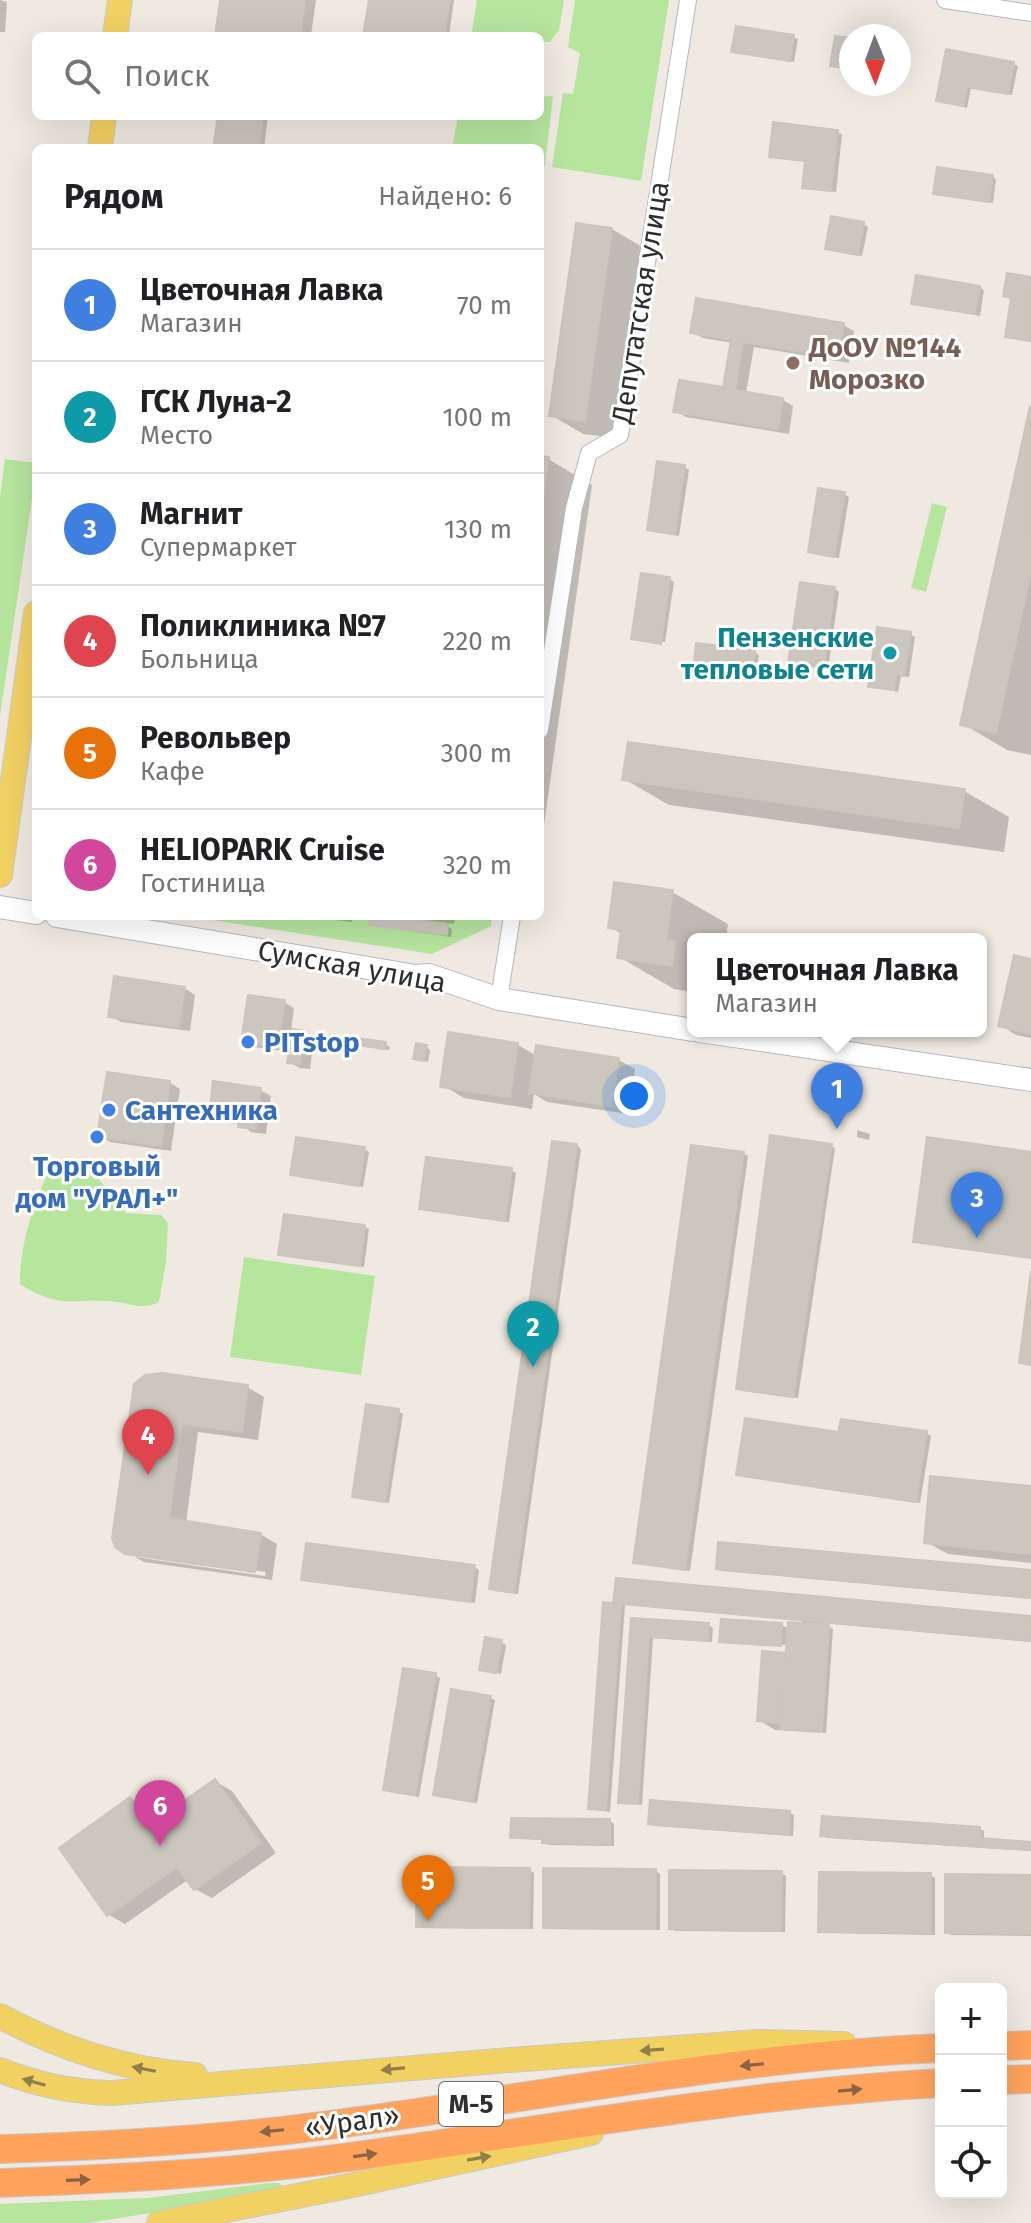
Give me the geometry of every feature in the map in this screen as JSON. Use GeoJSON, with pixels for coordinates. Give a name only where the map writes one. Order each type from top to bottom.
{"type":"FeatureCollection","features":[{"type":"Feature","properties":{"kind":"highway"},"geometry":{"type":"LineString","coordinates":[[1007,2046],[1031,2045]]}},
{"type":"Feature","properties":{"kind":"highway","name":"«Урал»"},"geometry":{"type":"LineString","coordinates":[[0,2149],[132,2145],[224,2137],[321,2126],[712,2069],[935,2047]]}},
{"type":"Feature","properties":{"kind":"highway"},"geometry":{"type":"LineString","coordinates":[[1007,2080],[1031,2079]]}},
{"type":"Feature","properties":{"kind":"highway","name":"«Урал»"},"geometry":{"type":"LineString","coordinates":[[0,2183],[150,2176],[324,2160],[717,2103],[935,2084]]}},
{"type":"Feature","properties":{"kind":"main road"},"geometry":{"type":"LineString","coordinates":[[116,32],[120,0]]}},
{"type":"Feature","properties":{"kind":"main road"},"geometry":{"type":"LineString","coordinates":[[100,144],[104,120]]}},
{"type":"Feature","properties":{"kind":"main road"},"geometry":{"type":"LineString","coordinates":[[0,875],[32,642]]}},
{"type":"Feature","properties":{"kind":"main road"},"geometry":{"type":"LineString","coordinates":[[0,2016],[52,2040],[95,2055],[132,2067],[171,2074],[334,2074]]}},
{"type":"Feature","properties":{"kind":"main road"},"geometry":{"type":"LineString","coordinates":[[0,2070],[52,2088],[82,2093],[112,2093],[758,2042],[935,2047]]}},
{"type":"Feature","properties":{"kind":"main road"},"geometry":{"type":"LineString","coordinates":[[159,2223],[498,2155],[717,2103]]}},
{"type":"Feature","properties":{"kind":"main road"},"geometry":{"type":"LineString","coordinates":[[206,2223],[348,2186]]}},
{"type":"Feature","properties":{"kind":"street","name":"Депутатская улица"},"geometry":{"type":"LineString","coordinates":[[544,704],[574,508],[589,453],[620,435],[688,0]]}},
{"type":"Feature","properties":{"kind":"street"},"geometry":{"type":"LineString","coordinates":[[945,0],[1031,13]]}},
{"type":"Feature","properties":{"kind":"street"},"geometry":{"type":"LineString","coordinates":[[0,907],[32,912]]}},
{"type":"Feature","properties":{"kind":"street","name":"Сумская улица"},"geometry":{"type":"LineString","coordinates":[[81,920],[416,976],[429,975],[499,999],[687,1029]]}},
{"type":"Feature","properties":{"kind":"street"},"geometry":{"type":"LineString","coordinates":[[499,999],[511,920]]}},
{"type":"Feature","properties":{"kind":"street"},"geometry":{"type":"LineString","coordinates":[[741,1037],[1031,1080]]}},
{"type":"Feature","properties":{"kind":"green space"},"geometry":{"type":"Polygon","coordinates":[[[477,0],[564,0],[559,30],[550,42],[544,42],[544,32],[472,32],[477,0]]]}},
{"type":"Feature","properties":{"kind":"green space"},"geometry":{"type":"Polygon","coordinates":[[[575,0],[669,0],[641,181],[552,167],[563,93],[573,94],[580,53],[568,47],[575,0]]]}},
{"type":"Feature","properties":{"kind":"green space"},"geometry":{"type":"Polygon","coordinates":[[[553,96],[545,166],[544,144],[453,144],[457,120],[544,120],[544,97],[553,96]]]}},
{"type":"Feature","properties":{"kind":"green space"},"geometry":{"type":"Polygon","coordinates":[[[5,459],[32,462],[32,499],[0,716],[0,497],[5,459]]]}},
{"type":"Feature","properties":{"kind":"green space"},"geometry":{"type":"Polygon","coordinates":[[[932,503],[947,507],[926,592],[911,588],[932,503]]]}},
{"type":"Feature","properties":{"kind":"green space"},"geometry":{"type":"Polygon","coordinates":[[[213,920],[492,920],[491,926],[432,954],[213,920]]]}},
{"type":"Feature","properties":{"kind":"green space"},"geometry":{"type":"Polygon","coordinates":[[[67,1172],[97,1177],[126,1213],[161,1215],[168,1223],[166,1262],[159,1302],[142,1306],[58,1300],[47,1298],[20,1284],[24,1242],[42,1185],[48,1173],[67,1172]]]}},
{"type":"Feature","properties":{"kind":"green space"},"geometry":{"type":"Polygon","coordinates":[[[244,1257],[375,1276],[361,1375],[230,1357],[244,1257]]]}},
{"type":"Feature","properties":{"kind":"green space"},"geometry":{"type":"Polygon","coordinates":[[[279,2183],[283,2187],[207,2204],[88,2223],[0,2223],[0,2204],[147,2198],[279,2183]]]}},
{"type":"Feature","properties":{"kind":"building"},"geometry":{"type":"Polygon","coordinates":[[[220,0],[305,0],[301,32],[216,32],[220,0]]]}},
{"type":"Feature","properties":{"kind":"building"},"geometry":{"type":"Polygon","coordinates":[[[369,0],[450,0],[445,32],[364,32],[369,0]]]}},
{"type":"Feature","properties":{"kind":"building"},"geometry":{"type":"Polygon","coordinates":[[[736,26],[794,35],[790,61],[731,52],[736,26]]]}},
{"type":"Feature","properties":{"kind":"building"},"geometry":{"type":"Polygon","coordinates":[[[835,36],[839,36],[839,67],[830,66],[835,36]]]}},
{"type":"Feature","properties":{"kind":"building"},"geometry":{"type":"Polygon","coordinates":[[[946,49],[1014,62],[1008,94],[967,87],[963,106],[936,101],[946,49]]]}},
{"type":"Feature","properties":{"kind":"building"},"geometry":{"type":"Polygon","coordinates":[[[217,120],[262,120],[260,144],[214,144],[217,120]]]}},
{"type":"Feature","properties":{"kind":"building"},"geometry":{"type":"Polygon","coordinates":[[[773,122],[838,130],[831,191],[802,188],[805,161],[769,157],[773,122]]]}},
{"type":"Feature","properties":{"kind":"building"},"geometry":{"type":"Polygon","coordinates":[[[937,167],[993,175],[989,202],[933,194],[937,167]]]}},
{"type":"Feature","properties":{"kind":"building"},"geometry":{"type":"Polygon","coordinates":[[[831,216],[864,222],[858,255],[825,249],[831,216]]]}},
{"type":"Feature","properties":{"kind":"building"},"geometry":{"type":"Polygon","coordinates":[[[576,223],[612,228],[585,421],[549,416],[576,223]]]}},
{"type":"Feature","properties":{"kind":"building"},"geometry":{"type":"Polygon","coordinates":[[[1007,273],[1031,277],[1030,341],[1005,337],[1011,298],[1003,296],[1007,273]]]}},
{"type":"Feature","properties":{"kind":"building"},"geometry":{"type":"Polygon","coordinates":[[[916,275],[980,286],[975,314],[911,304],[916,275]]]}},
{"type":"Feature","properties":{"kind":"building"},"geometry":{"type":"Polygon","coordinates":[[[696,298],[844,323],[838,358],[690,333],[696,298]]]}},
{"type":"Feature","properties":{"kind":"building"},"geometry":{"type":"Polygon","coordinates":[[[731,340],[743,342],[735,390],[783,398],[778,429],[673,412],[679,380],[723,387],[731,340]]]}},
{"type":"Feature","properties":{"kind":"building"},"geometry":{"type":"Polygon","coordinates":[[[1030,406],[1031,572],[996,733],[960,725],[1030,406]]]}},
{"type":"Feature","properties":{"kind":"building"},"geometry":{"type":"Polygon","coordinates":[[[544,456],[549,457],[544,491],[544,456]]]}},
{"type":"Feature","properties":{"kind":"building"},"geometry":{"type":"Polygon","coordinates":[[[657,461],[685,465],[675,534],[647,530],[657,461]]]}},
{"type":"Feature","properties":{"kind":"building"},"geometry":{"type":"Polygon","coordinates":[[[818,488],[845,492],[834,557],[808,552],[818,488]]]}},
{"type":"Feature","properties":{"kind":"building"},"geometry":{"type":"Polygon","coordinates":[[[641,573],[670,577],[661,644],[631,639],[641,573]]]}},
{"type":"Feature","properties":{"kind":"building"},"geometry":{"type":"Polygon","coordinates":[[[800,582],[835,587],[824,668],[788,663],[800,582]]]}},
{"type":"Feature","properties":{"kind":"building","name":"Пензенские тепловые сети"},"geometry":{"type":"Polygon","coordinates":[[[877,627],[911,632],[904,676],[896,675],[894,690],[868,687],[877,627]]]}},
{"type":"Feature","properties":{"kind":"building"},"geometry":{"type":"Polygon","coordinates":[[[696,643],[755,650],[751,678],[693,671],[696,643]]]}},
{"type":"Feature","properties":{"kind":"building"},"geometry":{"type":"Polygon","coordinates":[[[628,742],[965,789],[959,828],[622,780],[628,742]]]}},
{"type":"Feature","properties":{"kind":"building"},"geometry":{"type":"Polygon","coordinates":[[[614,882],[673,890],[666,940],[675,941],[672,966],[617,958],[621,930],[608,928],[614,882]]]}},
{"type":"Feature","properties":{"kind":"building"},"geometry":{"type":"Polygon","coordinates":[[[370,920],[419,920],[448,924],[447,935],[369,925],[370,920]]]}},
{"type":"Feature","properties":{"kind":"building"},"geometry":{"type":"Polygon","coordinates":[[[1014,955],[1031,959],[1031,1034],[998,1026],[1014,955]]]}},
{"type":"Feature","properties":{"kind":"building"},"geometry":{"type":"Polygon","coordinates":[[[114,976],[185,987],[179,1027],[108,1017],[114,976]]]}},
{"type":"Feature","properties":{"kind":"building"},"geometry":{"type":"Polygon","coordinates":[[[248,995],[285,1000],[277,1047],[241,1042],[248,995]]]}},
{"type":"Feature","properties":{"kind":"building"},"geometry":{"type":"Polygon","coordinates":[[[292,1029],[305,1031],[300,1064],[287,1063],[292,1029]]]}},
{"type":"Feature","properties":{"kind":"building"},"geometry":{"type":"Polygon","coordinates":[[[448,1032],[518,1043],[510,1097],[440,1087],[448,1032]]]}},
{"type":"Feature","properties":{"kind":"building"},"geometry":{"type":"Polygon","coordinates":[[[344,1036],[386,1042],[385,1049],[343,1043],[344,1036]]]}},
{"type":"Feature","properties":{"kind":"building"},"geometry":{"type":"Polygon","coordinates":[[[416,1043],[427,1045],[424,1061],[413,1059],[416,1043]]]}},
{"type":"Feature","properties":{"kind":"building"},"geometry":{"type":"Polygon","coordinates":[[[536,1045],[619,1058],[611,1106],[529,1093],[536,1045]]]}},
{"type":"Feature","properties":{"kind":"building"},"geometry":{"type":"Polygon","coordinates":[[[107,1072],[170,1081],[161,1146],[97,1137],[107,1072]]]}},
{"type":"Feature","properties":{"kind":"building"},"geometry":{"type":"Polygon","coordinates":[[[213,1081],[261,1088],[256,1129],[238,1127],[239,1120],[209,1117],[213,1081]]]}},
{"type":"Feature","properties":{"kind":"building"},"geometry":{"type":"Polygon","coordinates":[[[770,1135],[832,1144],[793,1397],[736,1389],[770,1135]]]}},
{"type":"Feature","properties":{"kind":"building"},"geometry":{"type":"Polygon","coordinates":[[[296,1137],[365,1147],[359,1186],[290,1175],[296,1137]]]}},
{"type":"Feature","properties":{"kind":"building"},"geometry":{"type":"Polygon","coordinates":[[[927,1137],[1031,1152],[1031,1258],[913,1242],[927,1137]]]}},
{"type":"Feature","properties":{"kind":"building"},"geometry":{"type":"Polygon","coordinates":[[[552,1141],[577,1144],[514,1593],[489,1589],[552,1141]]]}},
{"type":"Feature","properties":{"kind":"building"},"geometry":{"type":"Polygon","coordinates":[[[691,1145],[744,1152],[685,1570],[633,1563],[691,1145]]]}},
{"type":"Feature","properties":{"kind":"building"},"geometry":{"type":"Polygon","coordinates":[[[426,1157],[512,1168],[505,1221],[419,1209],[426,1157]]]}},
{"type":"Feature","properties":{"kind":"building"},"geometry":{"type":"Polygon","coordinates":[[[284,1214],[365,1225],[360,1266],[278,1255],[284,1214]]]}},
{"type":"Feature","properties":{"kind":"building"},"geometry":{"type":"Polygon","coordinates":[[[1031,1271],[1031,1365],[1019,1363],[1031,1271]]]}},
{"type":"Feature","properties":{"kind":"building"},"geometry":{"type":"Polygon","coordinates":[[[162,1373],[248,1385],[242,1432],[182,1424],[169,1518],[261,1533],[255,1572],[125,1554],[115,1547],[112,1538],[134,1384],[145,1375],[162,1373]]]}},
{"type":"Feature","properties":{"kind":"building"},"geometry":{"type":"Polygon","coordinates":[[[366,1404],[399,1409],[385,1502],[352,1497],[366,1404]]]}},
{"type":"Feature","properties":{"kind":"building"},"geometry":{"type":"Polygon","coordinates":[[[745,1418],[838,1432],[841,1419],[927,1431],[916,1502],[736,1475],[745,1418]]]}},
{"type":"Feature","properties":{"kind":"building"},"geometry":{"type":"Polygon","coordinates":[[[930,1476],[1031,1486],[1031,1554],[924,1543],[930,1476]]]}},
{"type":"Feature","properties":{"kind":"building"},"geometry":{"type":"Polygon","coordinates":[[[718,1542],[1031,1570],[1031,1598],[716,1569],[718,1542]]]}},
{"type":"Feature","properties":{"kind":"building"},"geometry":{"type":"Polygon","coordinates":[[[306,1543],[475,1565],[470,1602],[301,1580],[306,1543]]]}},
{"type":"Feature","properties":{"kind":"building"},"geometry":{"type":"Polygon","coordinates":[[[616,1578],[1031,1616],[1031,1641],[613,1603],[616,1578]]]}},
{"type":"Feature","properties":{"kind":"building"},"geometry":{"type":"Polygon","coordinates":[[[603,1602],[621,1604],[606,1810],[588,1809],[603,1602]]]}},
{"type":"Feature","properties":{"kind":"building"},"geometry":{"type":"Polygon","coordinates":[[[631,1618],[709,1623],[708,1641],[649,1637],[638,1804],[618,1803],[631,1618]]]}},
{"type":"Feature","properties":{"kind":"building"},"geometry":{"type":"Polygon","coordinates":[[[721,1619],[782,1623],[781,1646],[719,1642],[721,1619]]]}},
{"type":"Feature","properties":{"kind":"building"},"geometry":{"type":"Polygon","coordinates":[[[788,1622],[829,1625],[822,1731],[780,1729],[788,1622]]]}},
{"type":"Feature","properties":{"kind":"building"},"geometry":{"type":"Polygon","coordinates":[[[485,1637],[502,1640],[496,1673],[479,1670],[485,1637]]]}},
{"type":"Feature","properties":{"kind":"building"},"geometry":{"type":"Polygon","coordinates":[[[762,1651],[786,1653],[781,1723],[757,1721],[762,1651]]]}},
{"type":"Feature","properties":{"kind":"building"},"geometry":{"type":"Polygon","coordinates":[[[403,1668],[436,1673],[415,1795],[383,1790],[403,1668]]]}},
{"type":"Feature","properties":{"kind":"building"},"geometry":{"type":"Polygon","coordinates":[[[451,1689],[491,1696],[473,1802],[433,1795],[451,1689]]]}},
{"type":"Feature","properties":{"kind":"building"},"geometry":{"type":"Polygon","coordinates":[[[215,1779],[261,1843],[194,1890],[177,1867],[107,1916],[59,1848],[130,1797],[150,1825],[215,1779]]]}},
{"type":"Feature","properties":{"kind":"building"},"geometry":{"type":"Polygon","coordinates":[[[650,1800],[790,1811],[789,1835],[648,1824],[650,1800]]]}},
{"type":"Feature","properties":{"kind":"building"},"geometry":{"type":"Polygon","coordinates":[[[822,1816],[980,1827],[980,1838],[1031,1842],[1031,1850],[820,1836],[822,1816]]]}},
{"type":"Feature","properties":{"kind":"building"},"geometry":{"type":"Polygon","coordinates":[[[511,1818],[610,1819],[610,1844],[542,1843],[542,1838],[510,1838],[511,1818]]]}},
{"type":"Feature","properties":{"kind":"building"},"geometry":{"type":"Polygon","coordinates":[[[417,1867],[530,1868],[529,1928],[416,1927],[417,1867]]]}},
{"type":"Feature","properties":{"kind":"building"},"geometry":{"type":"Polygon","coordinates":[[[543,1868],[656,1869],[655,1929],[543,1928],[543,1868]]]}},
{"type":"Feature","properties":{"kind":"building"},"geometry":{"type":"Polygon","coordinates":[[[669,1870],[782,1871],[781,1931],[669,1929],[669,1870]]]}},
{"type":"Feature","properties":{"kind":"building"},"geometry":{"type":"Polygon","coordinates":[[[819,1872],[931,1873],[931,1933],[818,1932],[819,1872]]]}},
{"type":"Feature","properties":{"kind":"building"},"geometry":{"type":"Polygon","coordinates":[[[945,1874],[1031,1875],[1031,1934],[945,1933],[945,1874]]]}},
{"type":"Feature","properties":{"kind":"place","name":"ДоОУ №144 Морозко"},"geometry":{"type":"Point","coordinates":[793,363]}},
{"type":"Feature","properties":{"kind":"place","name":"Пензенские тепловые сети"},"geometry":{"type":"Point","coordinates":[890,653]}},
{"type":"Feature","properties":{"kind":"place","name":"PITstop"},"geometry":{"type":"Point","coordinates":[248,1042]}},
{"type":"Feature","properties":{"kind":"place","name":"Сантехника"},"geometry":{"type":"Point","coordinates":[109,1110]}},
{"type":"Feature","properties":{"kind":"place","name":"Цветочная Лавка"},"geometry":{"type":"Point","coordinates":[837,1129]}},
{"type":"Feature","properties":{"kind":"place","name":"Торговый дом \"УРАЛ+\""},"geometry":{"type":"Point","coordinates":[97,1137]}},
{"type":"Feature","properties":{"kind":"place","name":"Магнит"},"geometry":{"type":"Point","coordinates":[977,1238]}},
{"type":"Feature","properties":{"kind":"place","name":"ГСК Луна-2"},"geometry":{"type":"Point","coordinates":[533,1367]}},
{"type":"Feature","properties":{"kind":"place","name":"Поликлиника №7"},"geometry":{"type":"Point","coordinates":[148,1475]}},
{"type":"Feature","properties":{"kind":"place","name":"HELIOPARK Cruise"},"geometry":{"type":"Point","coordinates":[160,1846]}},
{"type":"Feature","properties":{"kind":"place","name":"Револьвер"},"geometry":{"type":"Point","coordinates":[428,1921]}}]}
